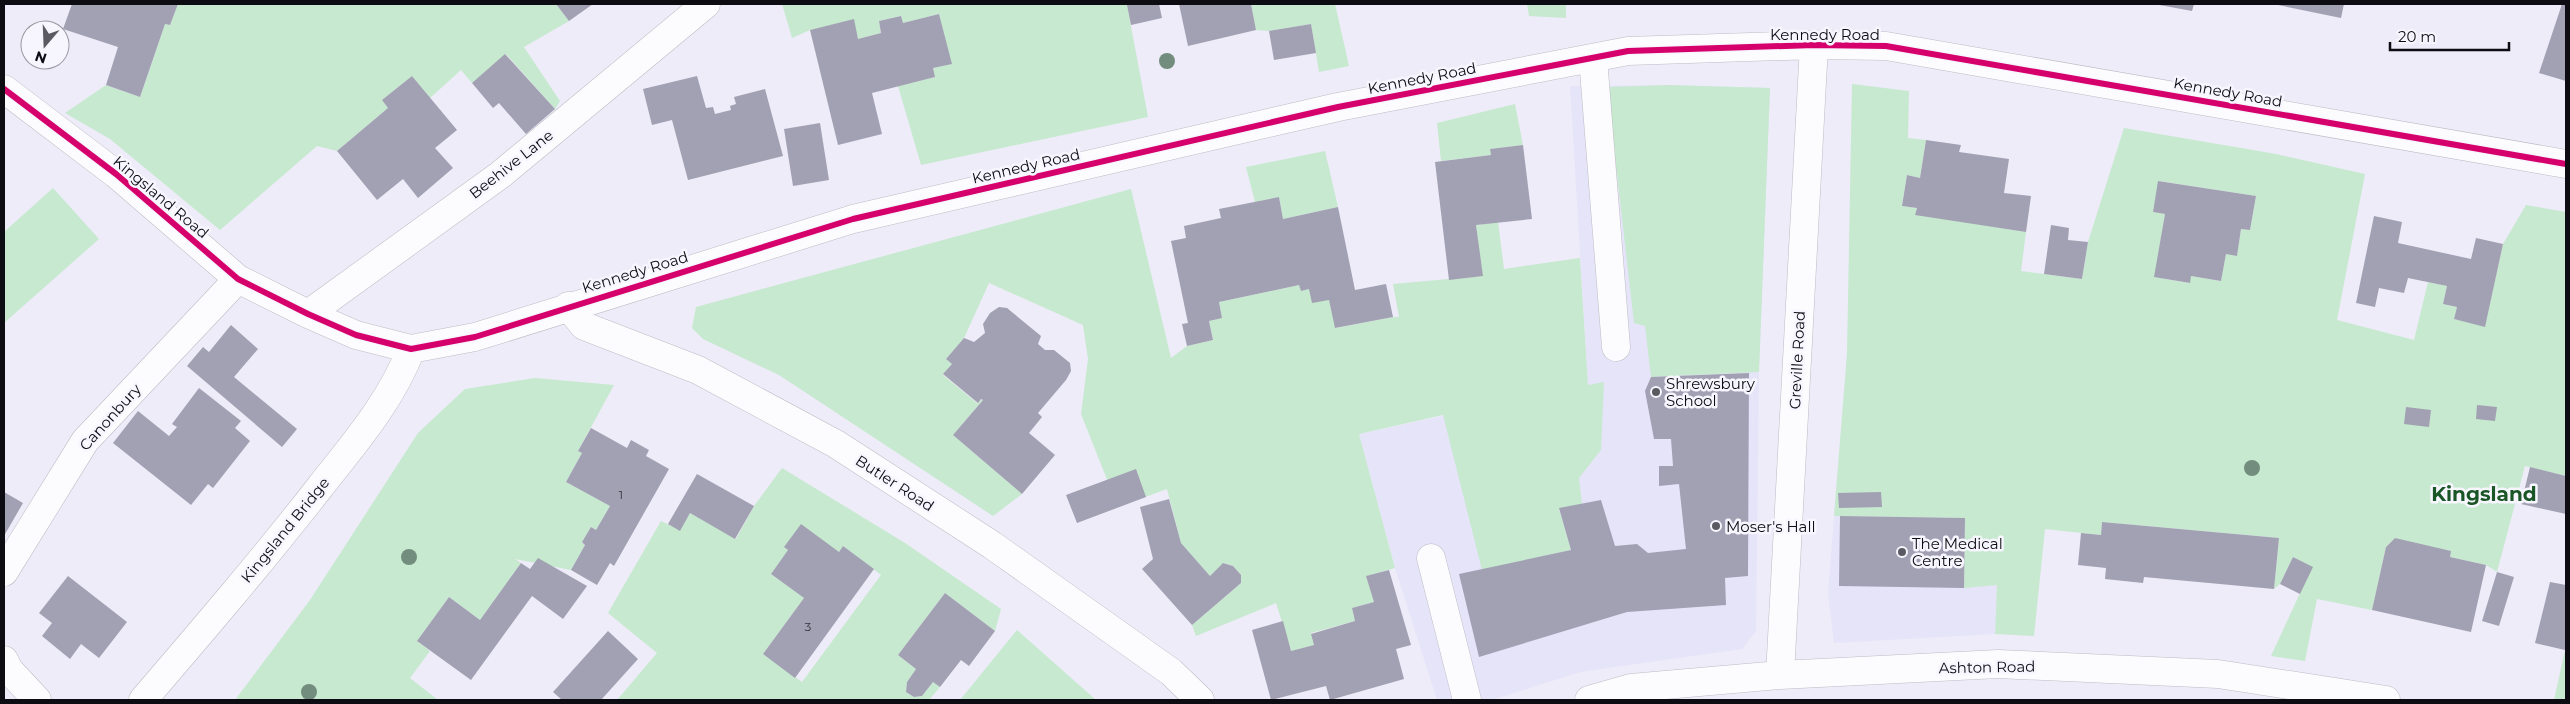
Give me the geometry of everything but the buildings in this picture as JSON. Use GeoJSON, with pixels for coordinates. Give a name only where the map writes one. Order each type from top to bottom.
{"type":"FeatureCollection","features":[{"type":"Feature","properties":{"kind":"street","name":"Beehive Lane"},"geometry":{"type":"LineString","coordinates":[[308,314],[500,175],[706,4]]}},
{"type":"Feature","properties":{"kind":"street","name":"Kennedy Road"},"geometry":{"type":"LineString","coordinates":[[308,314],[356,335],[411,349],[475,337],[568,306],[853,218],[1338,107],[1628,51],[1814,45],[1886,46],[2566,164]]}},
{"type":"Feature","properties":{"kind":"street","name":"Greville Road"},"geometry":{"type":"LineString","coordinates":[[1780,675],[1814,45]]}},
{"type":"Feature","properties":{"kind":"street"},"geometry":{"type":"LineString","coordinates":[[1593,58],[1616,347]]}},
{"type":"Feature","properties":{"kind":"street","name":"Kingsland Road"},"geometry":{"type":"LineString","coordinates":[[4,89],[116,174],[238,279],[308,314]]}},
{"type":"Feature","properties":{"kind":"street","name":"Canonbury"},"geometry":{"type":"LineString","coordinates":[[4,572],[84,441],[238,279]]}},
{"type":"Feature","properties":{"kind":"street","name":"Butler Road"},"geometry":{"type":"LineString","coordinates":[[568,306],[584,326],[698,370],[836,444],[1000,551],[1171,672],[1200,700]]}},
{"type":"Feature","properties":{"kind":"street","name":"Kingsland Bridge"},"geometry":{"type":"LineString","coordinates":[[143,700],[257,567],[360,436],[402,372],[411,349]]}},
{"type":"Feature","properties":{"kind":"street"},"geometry":{"type":"LineString","coordinates":[[1431,558],[1467,700]]}},
{"type":"Feature","properties":{"kind":"street"},"geometry":{"type":"LineString","coordinates":[[4,660],[9,670],[37,700]]}},
{"type":"Feature","properties":{"kind":"street","name":"Ashton Road"},"geometry":{"type":"LineString","coordinates":[[1589,700],[1631,688],[1780,675],[1998,664],[2218,674],[2386,700]]}},
{"type":"Feature","properties":{"kind":"shaded area","name":"Shrewsbury School"},"geometry":{"type":"Polygon","coordinates":[[[1669,85],[1770,88],[1759,372],[1756,631],[1742,649],[1580,672],[1492,700],[1437,700],[1395,568],[1359,434],[1588,385],[1570,86],[1669,85]]]}},
{"type":"Feature","properties":{"kind":"shaded area"},"geometry":{"type":"Polygon","coordinates":[[[1847,354],[2007,368],[1995,634],[1834,643],[1828,593],[1847,354]]]}},
{"type":"Feature","properties":{"kind":"green space"},"geometry":{"type":"Polygon","coordinates":[[[178,4],[556,4],[569,21],[524,47],[560,101],[555,109],[506,54],[472,83],[461,70],[430,98],[412,76],[382,100],[388,108],[337,151],[317,146],[220,230],[110,139],[65,113],[106,85],[140,97],[165,24],[170,25],[178,4]]]}},
{"type":"Feature","properties":{"kind":"green space"},"geometry":{"type":"Polygon","coordinates":[[[782,4],[1131,4],[1127,5],[1148,117],[921,165],[898,86],[935,77],[933,68],[951,64],[939,14],[903,23],[901,16],[879,21],[881,33],[858,39],[853,20],[810,30],[792,38],[782,4]]]}},
{"type":"Feature","properties":{"kind":"green space"},"geometry":{"type":"Polygon","coordinates":[[[1251,4],[1335,4],[1349,66],[1319,72],[1311,24],[1269,31],[1256,30],[1251,4]]]}},
{"type":"Feature","properties":{"kind":"green space"},"geometry":{"type":"Polygon","coordinates":[[[1527,4],[1566,4],[1566,18],[1529,16],[1527,4]]]}},
{"type":"Feature","properties":{"kind":"green space"},"geometry":{"type":"Polygon","coordinates":[[[1852,84],[1909,91],[1908,138],[1926,140],[1920,178],[1907,175],[1902,206],[1917,208],[1915,214],[2026,232],[2021,271],[2082,279],[2088,242],[2124,128],[2276,154],[2365,174],[2337,320],[2414,340],[2428,282],[2447,286],[2443,304],[2457,307],[2454,319],[2485,326],[2503,244],[2526,205],[2566,212],[2566,476],[2525,466],[2497,572],[2486,565],[2450,557],[2395,538],[2386,547],[2372,610],[2317,599],[2305,661],[2271,656],[2312,567],[2293,557],[2280,584],[2274,589],[2279,538],[2102,522],[2101,535],[2045,529],[2034,636],[1995,634],[1997,585],[1964,588],[1965,518],[1834,516],[1847,354],[1852,84]],[[2159,181],[2153,212],[2165,214],[2155,277],[2189,283],[2191,276],[2221,281],[2226,254],[2237,256],[2241,229],[2250,230],[2256,196],[2159,181]]]}},
{"type":"Feature","properties":{"kind":"green space"},"geometry":{"type":"Polygon","coordinates":[[[1669,85],[1770,88],[1759,372],[1651,377],[1645,326],[1634,323],[1607,87],[1669,85]]]}},
{"type":"Feature","properties":{"kind":"green space"},"geometry":{"type":"Polygon","coordinates":[[[1515,104],[1523,145],[1490,149],[1491,155],[1441,161],[1437,123],[1515,104]]]}},
{"type":"Feature","properties":{"kind":"green space"},"geometry":{"type":"Polygon","coordinates":[[[1325,151],[1338,207],[1283,219],[1279,197],[1255,202],[1246,167],[1325,151]]]}},
{"type":"Feature","properties":{"kind":"green space"},"geometry":{"type":"Polygon","coordinates":[[[53,188],[99,239],[4,323],[4,232],[53,188]]]}},
{"type":"Feature","properties":{"kind":"green space"},"geometry":{"type":"Polygon","coordinates":[[[1131,189],[1171,358],[1187,346],[1213,340],[1209,321],[1222,317],[1219,302],[1299,285],[1301,291],[1309,289],[1329,300],[1336,328],[1399,317],[1393,284],[1482,276],[1476,225],[1498,222],[1504,269],[1580,258],[1588,385],[1604,382],[1601,450],[1579,478],[1582,504],[1559,509],[1571,550],[1482,570],[1443,415],[1359,434],[1395,568],[1367,576],[1374,602],[1352,608],[1355,621],[1311,633],[1314,645],[1291,651],[1276,603],[1196,636],[1192,625],[1241,583],[1241,575],[1233,566],[1224,563],[1210,576],[1181,543],[1167,489],[1118,507],[1081,414],[1088,359],[1083,325],[989,283],[964,338],[946,359],[952,364],[943,375],[977,403],[981,399],[983,400],[953,435],[1022,494],[993,516],[779,375],[703,339],[692,328],[696,307],[1131,189]]]}},
{"type":"Feature","properties":{"kind":"green space"},"geometry":{"type":"Polygon","coordinates":[[[535,378],[614,385],[578,451],[582,453],[566,482],[610,506],[596,530],[591,527],[582,542],[585,545],[571,570],[515,559],[521,563],[480,620],[449,597],[417,641],[430,651],[410,678],[438,700],[235,700],[310,600],[418,433],[465,389],[535,378]]]}},
{"type":"Feature","properties":{"kind":"green space"},"geometry":{"type":"Polygon","coordinates":[[[782,468],[905,543],[1001,609],[995,631],[945,593],[898,655],[916,669],[907,682],[906,692],[914,697],[922,696],[933,682],[940,687],[929,700],[617,700],[657,653],[608,613],[661,521],[680,530],[690,513],[736,539],[754,506],[782,468]],[[843,546],[839,552],[785,547],[788,550],[771,574],[804,598],[763,654],[802,682],[881,575],[843,546]]]}},
{"type":"Feature","properties":{"kind":"green space"},"geometry":{"type":"Polygon","coordinates":[[[1017,630],[1096,700],[960,700],[1017,630]]]}},
{"type":"Feature","properties":{"kind":"green space"},"geometry":{"type":"Polygon","coordinates":[[[2566,643],[2566,700],[2554,700],[2565,650],[2566,643]]]}},
{"type":"Feature","properties":{"kind":"cycle path"},"geometry":{"type":"LineString","coordinates":[[4,89],[116,174],[238,279],[308,314],[356,335],[411,349],[475,337],[853,219],[1338,107],[1628,51],[1814,45],[1886,46],[2566,164]]}},
{"type":"Feature","properties":{"kind":"place","name":"Shrewsbury School"},"geometry":{"type":"Point","coordinates":[1656,392]}},
{"type":"Feature","properties":{"kind":"place","name":"Moser's Hall"},"geometry":{"type":"Point","coordinates":[1716,526]}},
{"type":"Feature","properties":{"kind":"place","name":"The Medical Centre"},"geometry":{"type":"Point","coordinates":[1902,552]}},
{"type":"Feature","properties":{"kind":"district","name":"Kingsland"},"geometry":{"type":"Point","coordinates":[2484,494]}}]}
